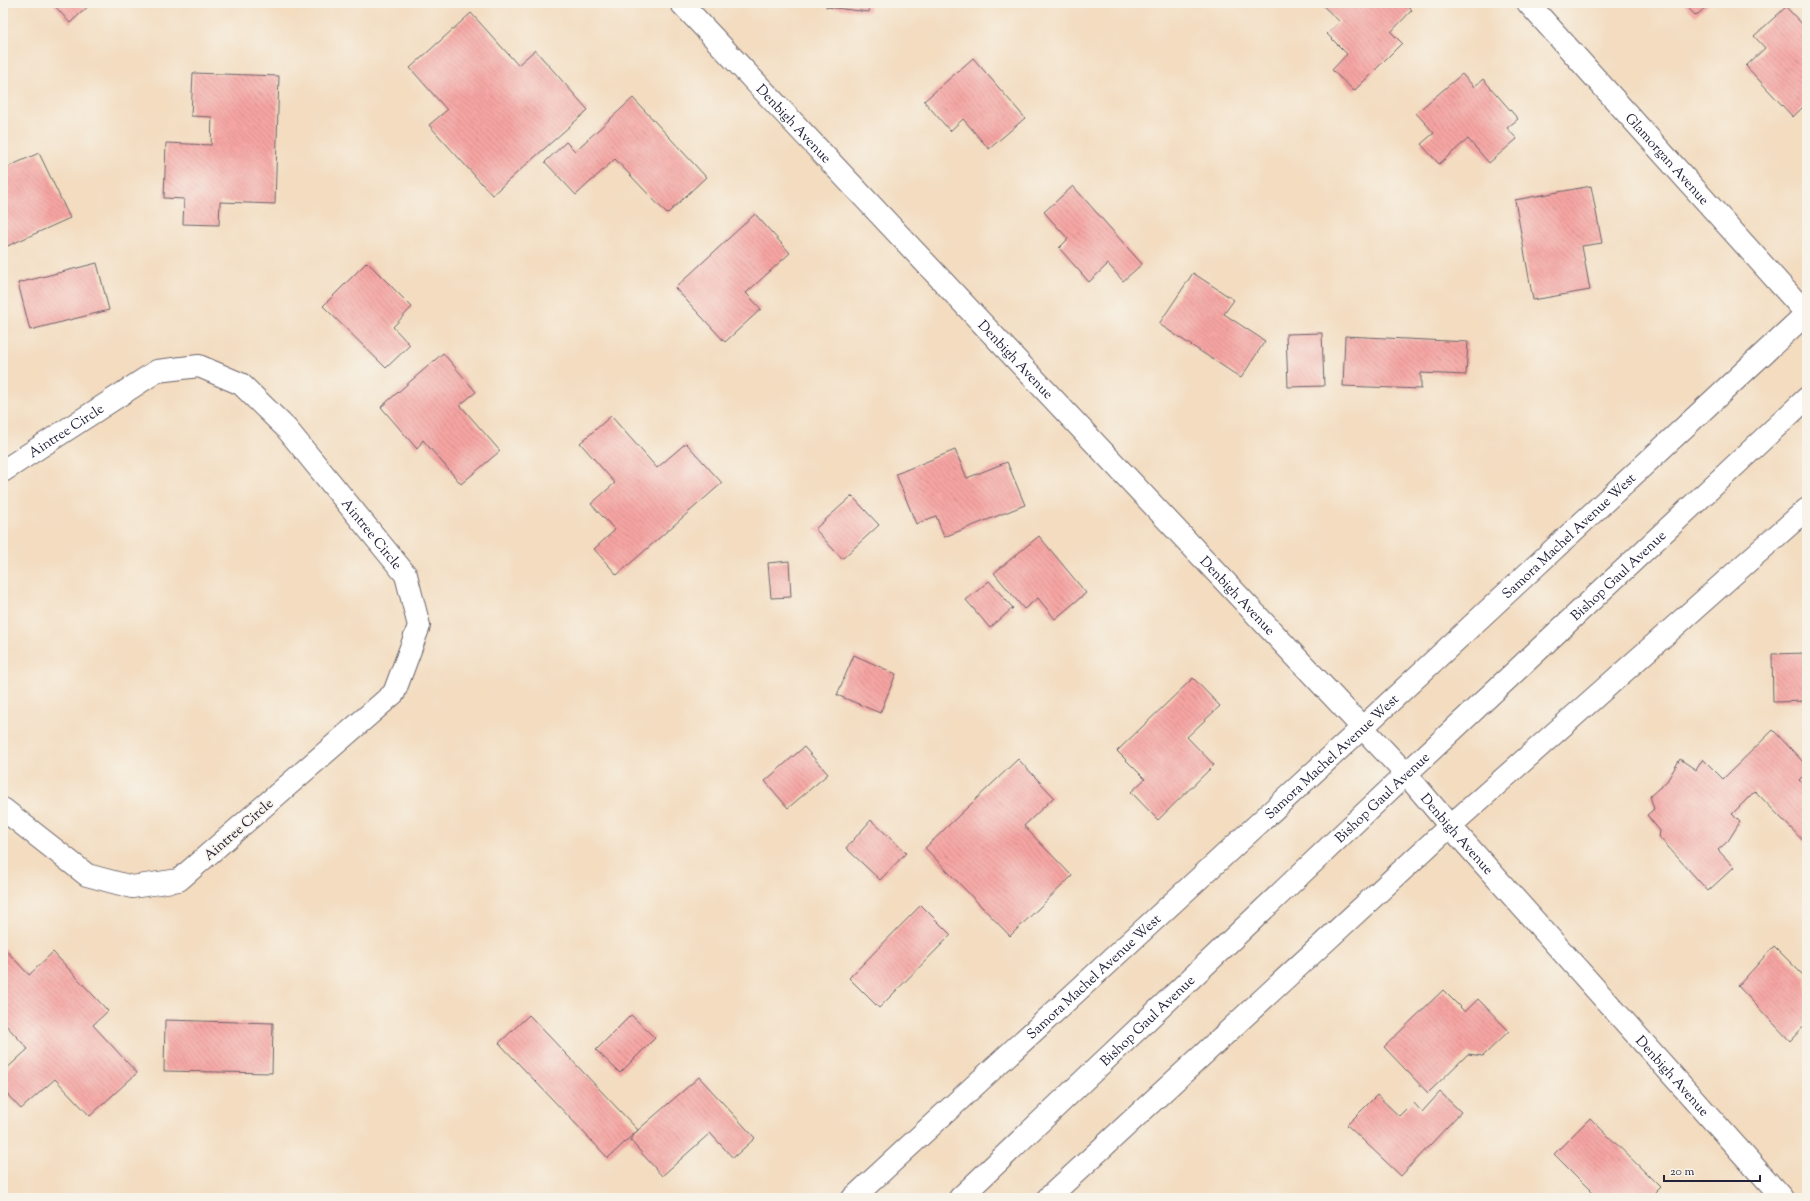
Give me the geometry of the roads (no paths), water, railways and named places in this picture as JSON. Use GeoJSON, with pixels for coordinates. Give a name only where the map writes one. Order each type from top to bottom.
{"type":"FeatureCollection","features":[{"type":"Feature","properties":{"kind":"street","name":"Denbigh Avenue"},"geometry":{"type":"LineString","coordinates":[[681,3],[1406,774],[1450,826],[1782,1198]]}},
{"type":"Feature","properties":{"kind":"street","name":"Glamorgan Avenue"},"geometry":{"type":"LineString","coordinates":[[1528,3],[1807,313]]}},
{"type":"Feature","properties":{"kind":"street","name":"Samora Machel Avenue West"},"geometry":{"type":"LineString","coordinates":[[853,1198],[1362,728],[1807,313]]}},
{"type":"Feature","properties":{"kind":"street","name":"Aintree Circle"},"geometry":{"type":"LineString","coordinates":[[3,471],[157,371],[199,366],[240,384],[286,428],[406,575],[419,626],[394,693],[179,880],[132,886],[87,874],[3,809]]}},
{"type":"Feature","properties":{"kind":"street","name":"Bishop Gaul Avenue"},"geometry":{"type":"LineString","coordinates":[[960,1198],[1406,774],[1807,398]]}},
{"type":"Feature","properties":{"kind":"street"},"geometry":{"type":"LineString","coordinates":[[1048,1198],[1450,826],[1807,509]]}}]}
